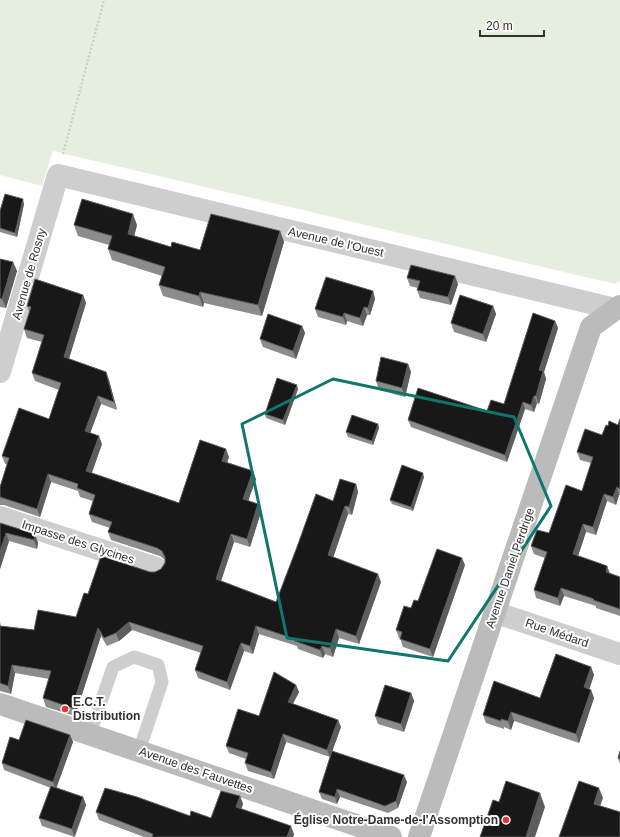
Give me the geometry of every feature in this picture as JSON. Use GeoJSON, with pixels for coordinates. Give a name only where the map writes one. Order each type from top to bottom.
{"type":"FeatureCollection","features":[{"type":"Feature","properties":{"kind":"street","name":"Avenue de l'Ouest"},"geometry":{"type":"LineString","coordinates":[[58,175],[618,308]]}},
{"type":"Feature","properties":{"kind":"street","name":"Avenue de Rosny"},"geometry":{"type":"LineString","coordinates":[[0,372],[58,175]]}},
{"type":"Feature","properties":{"kind":"street","name":"Avenue Daniel Perdrige"},"geometry":{"type":"LineString","coordinates":[[419,837],[591,327],[618,308]]}},
{"type":"Feature","properties":{"kind":"street","name":"Impasse des Glycines"},"geometry":{"type":"LineString","coordinates":[[0,517],[156,568]]}},
{"type":"Feature","properties":{"kind":"street","name":"Rue Médard"},"geometry":{"type":"LineString","coordinates":[[494,612],[620,654]]}},
{"type":"Feature","properties":{"kind":"street","name":"Avenue des Fauvettes"},"geometry":{"type":"LineString","coordinates":[[0,704],[391,837]]}},
{"type":"Feature","properties":{"kind":"lane"},"geometry":{"type":"LineString","coordinates":[[90,734],[113,668],[134,658],[158,665],[162,682],[139,751]]}},
{"type":"Feature","properties":{"kind":"path"},"geometry":{"type":"LineString","coordinates":[[58,175],[104,0]]}},
{"type":"Feature","properties":{"kind":"highlighted area"},"geometry":{"type":"Polygon","coordinates":[[[333,379],[514,417],[551,506],[448,661],[287,638],[242,424],[333,379]]]}},
{"type":"Feature","properties":{"kind":"green space"},"geometry":{"type":"Polygon","coordinates":[[[0,0],[620,0],[620,281],[615,284],[53,151],[42,186],[0,175],[0,0]]]}},
{"type":"Feature","properties":{"kind":"building"},"geometry":{"type":"Polygon","coordinates":[[[5,194],[23,199],[15,233],[0,228],[0,211],[5,194]]]}},
{"type":"Feature","properties":{"kind":"building"},"geometry":{"type":"Polygon","coordinates":[[[82,199],[133,214],[128,234],[171,247],[172,242],[200,250],[211,214],[280,231],[258,305],[200,292],[199,296],[159,285],[165,267],[108,249],[112,236],[74,225],[82,199]]]}},
{"type":"Feature","properties":{"kind":"building"},"geometry":{"type":"Polygon","coordinates":[[[0,259],[13,262],[2,299],[0,298],[0,259]]]}},
{"type":"Feature","properties":{"kind":"building"},"geometry":{"type":"Polygon","coordinates":[[[411,265],[455,276],[448,297],[417,290],[420,281],[407,278],[411,265]]]}},
{"type":"Feature","properties":{"kind":"building"},"geometry":{"type":"Polygon","coordinates":[[[326,277],[373,291],[368,308],[364,307],[360,318],[344,313],[343,317],[315,309],[326,277]]]}},
{"type":"Feature","properties":{"kind":"building"},"geometry":{"type":"Polygon","coordinates":[[[35,279],[83,295],[64,357],[106,372],[114,402],[98,396],[85,431],[99,436],[86,471],[179,503],[200,440],[226,449],[222,461],[253,471],[243,499],[258,504],[247,539],[231,534],[216,579],[276,602],[316,494],[333,501],[340,479],[356,484],[349,507],[345,506],[328,555],[378,574],[356,636],[336,629],[330,648],[322,646],[320,650],[295,641],[295,639],[256,626],[250,646],[241,643],[227,682],[195,670],[203,646],[129,622],[116,633],[104,638],[98,628],[72,708],[43,698],[51,671],[12,665],[8,686],[0,683],[0,626],[34,630],[38,610],[76,617],[84,593],[88,594],[101,556],[150,572],[155,572],[161,569],[165,563],[165,557],[162,551],[157,548],[108,532],[112,522],[89,514],[95,495],[77,488],[78,484],[48,474],[37,509],[0,497],[0,487],[9,458],[2,456],[19,408],[49,419],[61,383],[32,373],[44,335],[24,329],[31,307],[27,306],[35,279]]]}},
{"type":"Feature","properties":{"kind":"building"},"geometry":{"type":"Polygon","coordinates":[[[460,295],[493,306],[483,334],[451,323],[460,295]]]}},
{"type":"Feature","properties":{"kind":"building"},"geometry":{"type":"Polygon","coordinates":[[[533,313],[555,321],[539,370],[543,371],[536,396],[534,396],[531,405],[523,402],[505,455],[408,420],[418,388],[487,411],[491,400],[504,404],[533,313]]]}},
{"type":"Feature","properties":{"kind":"building"},"geometry":{"type":"Polygon","coordinates":[[[268,314],[302,326],[293,351],[260,339],[268,314]]]}},
{"type":"Feature","properties":{"kind":"building"},"geometry":{"type":"Polygon","coordinates":[[[381,357],[408,364],[402,388],[376,381],[381,357]]]}},
{"type":"Feature","properties":{"kind":"building"},"geometry":{"type":"Polygon","coordinates":[[[277,378],[297,385],[283,420],[265,414],[277,378]]]}},
{"type":"Feature","properties":{"kind":"building"},"geometry":{"type":"Polygon","coordinates":[[[352,415],[378,424],[372,441],[346,432],[352,415]]]}},
{"type":"Feature","properties":{"kind":"building"},"geometry":{"type":"Polygon","coordinates":[[[620,419],[620,489],[617,487],[613,497],[604,494],[593,527],[583,524],[573,554],[607,566],[606,572],[620,577],[620,609],[561,588],[558,598],[534,590],[547,552],[531,546],[537,530],[549,533],[566,485],[582,491],[593,457],[577,452],[585,429],[602,435],[606,425],[608,426],[609,421],[618,425],[620,419]]]}},
{"type":"Feature","properties":{"kind":"building"},"geometry":{"type":"Polygon","coordinates":[[[402,465],[423,473],[411,507],[390,500],[402,465]]]}},
{"type":"Feature","properties":{"kind":"building"},"geometry":{"type":"Polygon","coordinates":[[[0,523],[35,534],[34,540],[6,533],[0,552],[0,523]]]}},
{"type":"Feature","properties":{"kind":"building"},"geometry":{"type":"Polygon","coordinates":[[[437,549],[462,558],[430,649],[400,639],[402,632],[396,630],[404,606],[411,608],[414,600],[418,601],[437,549]]]}},
{"type":"Feature","properties":{"kind":"building"},"geometry":{"type":"Polygon","coordinates":[[[556,654],[591,667],[584,687],[591,690],[576,734],[511,712],[508,721],[501,719],[501,721],[483,715],[494,681],[540,698],[556,654]]]}},
{"type":"Feature","properties":{"kind":"building"},"geometry":{"type":"Polygon","coordinates":[[[274,672],[296,685],[288,702],[338,720],[327,750],[283,734],[271,772],[245,763],[248,753],[226,746],[238,709],[259,716],[274,672]]]}},
{"type":"Feature","properties":{"kind":"building"},"geometry":{"type":"Polygon","coordinates":[[[385,685],[411,693],[401,724],[375,716],[385,685]]]}},
{"type":"Feature","properties":{"kind":"building"},"geometry":{"type":"Polygon","coordinates":[[[26,720],[70,735],[53,782],[2,763],[10,737],[19,740],[26,720]]]}},
{"type":"Feature","properties":{"kind":"building"},"geometry":{"type":"Polygon","coordinates":[[[332,751],[404,775],[396,801],[385,806],[337,789],[335,797],[319,792],[332,751]]]}},
{"type":"Feature","properties":{"kind":"building"},"geometry":{"type":"Polygon","coordinates":[[[506,781],[540,793],[526,837],[480,837],[493,800],[499,802],[506,781]]]}},
{"type":"Feature","properties":{"kind":"building"},"geometry":{"type":"Polygon","coordinates":[[[579,781],[599,788],[594,804],[620,812],[620,837],[559,837],[579,781]]]}},
{"type":"Feature","properties":{"kind":"building"},"geometry":{"type":"Polygon","coordinates":[[[51,786],[83,797],[72,829],[39,818],[51,786]]]}},
{"type":"Feature","properties":{"kind":"building"},"geometry":{"type":"Polygon","coordinates":[[[105,788],[137,797],[190,816],[191,811],[211,818],[221,791],[240,796],[236,807],[291,826],[287,837],[152,837],[153,834],[96,812],[105,788]]]}},
{"type":"Feature","properties":{"kind":"place","name":"E.C.T. Distribution"},"geometry":{"type":"Point","coordinates":[65,709]}},
{"type":"Feature","properties":{"kind":"place","name":"Église Notre-Dame-de-l'Assomption"},"geometry":{"type":"Point","coordinates":[506,820]}}]}
